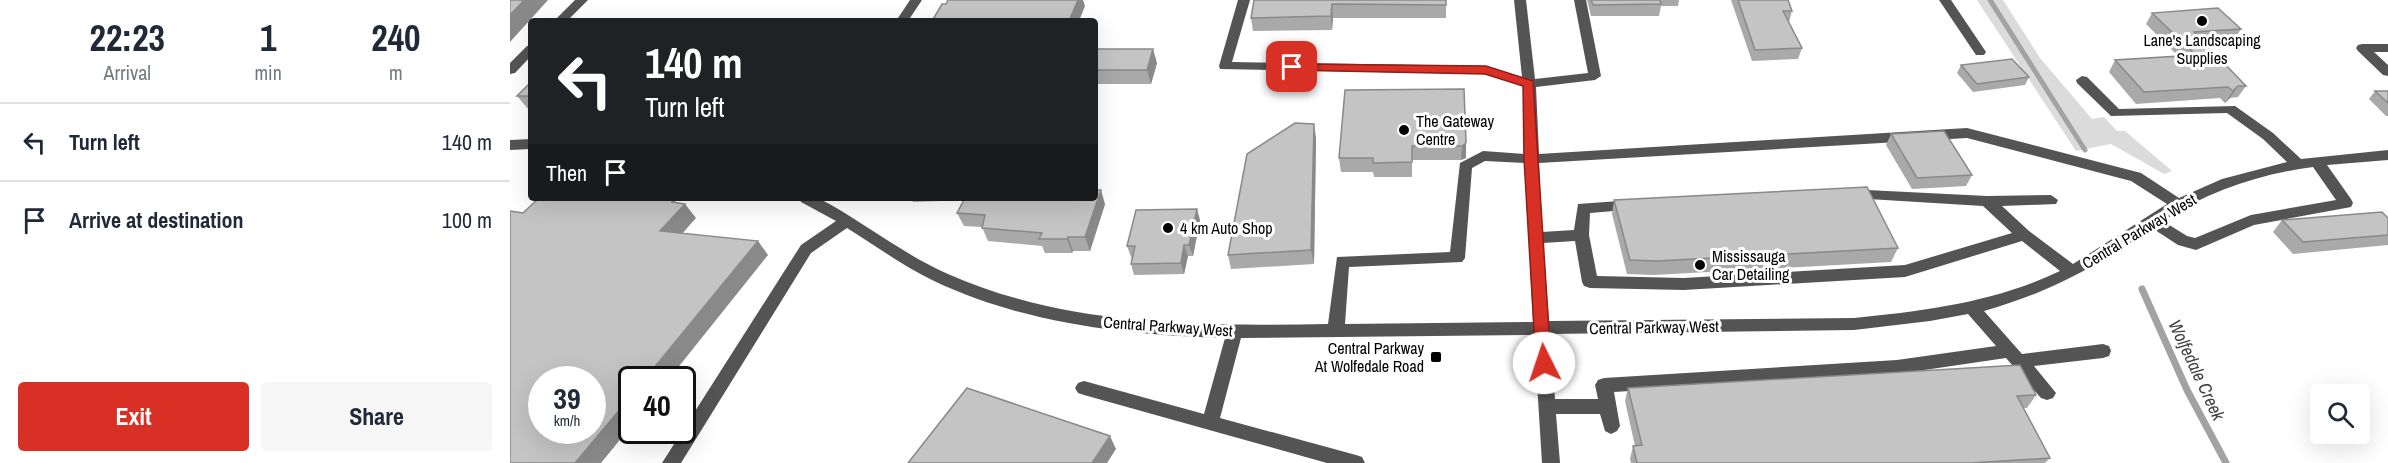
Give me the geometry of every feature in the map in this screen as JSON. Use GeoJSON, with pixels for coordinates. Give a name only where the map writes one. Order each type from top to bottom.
{"type":"FeatureCollection","features":[{"type":"Feature","properties":{"kind":"street"},"geometry":{"type":"LineString","coordinates":[[563,18],[582,0]]}},
{"type":"Feature","properties":{"kind":"street"},"geometry":{"type":"LineString","coordinates":[[904,18],[916,0]]}},
{"type":"Feature","properties":{"kind":"street"},"geometry":{"type":"LineString","coordinates":[[1244,0],[1225,66],[1486,70],[1529,84],[1595,76],[1580,0]]}},
{"type":"Feature","properties":{"kind":"street"},"geometry":{"type":"LineString","coordinates":[[1520,0],[1529,84],[1530,159],[1551,463]]}},
{"type":"Feature","properties":{"kind":"street"},"geometry":{"type":"LineString","coordinates":[[1945,0],[1980,52]]}},
{"type":"Feature","properties":{"kind":"street"},"geometry":{"type":"LineString","coordinates":[[2388,48],[2362,48],[2388,72]]}},
{"type":"Feature","properties":{"kind":"street"},"geometry":{"type":"LineString","coordinates":[[510,70],[528,52]]}},
{"type":"Feature","properties":{"kind":"street"},"geometry":{"type":"LineString","coordinates":[[2082,80],[2116,113],[2230,109],[2268,136],[2298,164]]}},
{"type":"Feature","properties":{"kind":"street"},"geometry":{"type":"LineString","coordinates":[[1336,330],[1342,261],[1457,258],[1465,166],[1483,156],[1530,159],[1967,133],[2136,177],[2178,204]]}},
{"type":"Feature","properties":{"kind":"street"},"geometry":{"type":"LineString","coordinates":[[510,145],[528,144]]}},
{"type":"Feature","properties":{"kind":"street","name":"Central Parkway West"},"geometry":{"type":"LineString","coordinates":[[811,201],[847,221],[894,253],[940,278],[992,298],[1082,319],[1188,331],[1235,332],[1854,324],[1903,320],[1971,307],[2001,300],[2053,281],[2178,204],[2218,185],[2298,164],[2387,156]]}},
{"type":"Feature","properties":{"kind":"street"},"geometry":{"type":"LineString","coordinates":[[2152,221],[2183,241],[2196,244],[2251,220],[2346,204],[2317,162]]}},
{"type":"Feature","properties":{"kind":"street"},"geometry":{"type":"LineString","coordinates":[[1839,194],[1987,201],[2050,200]]}},
{"type":"Feature","properties":{"kind":"street"},"geometry":{"type":"LineString","coordinates":[[1987,201],[2024,235],[2072,271]]}},
{"type":"Feature","properties":{"kind":"street"},"geometry":{"type":"LineString","coordinates":[[1650,204],[1583,208],[1581,235],[1590,282],[1684,284],[1905,271],[2024,235]]}},
{"type":"Feature","properties":{"kind":"street"},"geometry":{"type":"LineString","coordinates":[[671,463],[806,249],[847,221]]}},
{"type":"Feature","properties":{"kind":"street"},"geometry":{"type":"LineString","coordinates":[[1535,238],[1581,235]]}},
{"type":"Feature","properties":{"kind":"street"},"geometry":{"type":"LineString","coordinates":[[1971,307],[2047,393]]}},
{"type":"Feature","properties":{"kind":"street"},"geometry":{"type":"LineString","coordinates":[[1210,423],[1235,332]]}},
{"type":"Feature","properties":{"kind":"street"},"geometry":{"type":"LineString","coordinates":[[1611,426],[1604,385],[1897,368],[2014,356],[2103,351]]}},
{"type":"Feature","properties":{"kind":"street"},"geometry":{"type":"LineString","coordinates":[[1084,388],[1356,463]]}},
{"type":"Feature","properties":{"kind":"street"},"geometry":{"type":"LineString","coordinates":[[1547,406],[1609,407]]}},
{"type":"Feature","properties":{"kind":"shaded area"},"geometry":{"type":"Polygon","coordinates":[[[1977,0],[2003,0],[2040,58],[2092,119],[2104,117],[2117,131],[2125,131],[2172,171],[2164,174],[2111,144],[2076,151],[1977,0]]]}},
{"type":"Feature","properties":{"kind":"building"},"geometry":{"type":"Polygon","coordinates":[[[510,0],[524,0],[510,15],[510,0]]]}},
{"type":"Feature","properties":{"kind":"building"},"geometry":{"type":"Polygon","coordinates":[[[948,0],[1078,0],[1070,18],[934,18],[942,4],[946,4],[948,0]]]}},
{"type":"Feature","properties":{"kind":"building"},"geometry":{"type":"Polygon","coordinates":[[[1254,0],[1446,0],[1446,5],[1332,4],[1331,16],[1251,18],[1254,0]]]}},
{"type":"Feature","properties":{"kind":"building"},"geometry":{"type":"Polygon","coordinates":[[[1591,0],[1660,0],[1661,4],[1593,5],[1591,0]]]}},
{"type":"Feature","properties":{"kind":"building"},"geometry":{"type":"Polygon","coordinates":[[[1738,0],[1788,0],[1792,11],[1783,11],[1802,48],[1755,50],[1738,0]]]}},
{"type":"Feature","properties":{"kind":"building"},"geometry":{"type":"Polygon","coordinates":[[[2218,8],[2241,29],[2194,32],[2246,86],[2238,86],[2233,91],[2228,87],[2144,92],[2115,60],[2196,55],[2152,13],[2218,8]]]}},
{"type":"Feature","properties":{"kind":"building"},"geometry":{"type":"Polygon","coordinates":[[[1098,49],[1153,49],[1147,70],[1098,70],[1098,49]]]}},
{"type":"Feature","properties":{"kind":"building"},"geometry":{"type":"Polygon","coordinates":[[[2012,59],[2029,77],[1977,84],[1961,65],[2012,59]]]}},
{"type":"Feature","properties":{"kind":"building"},"geometry":{"type":"Polygon","coordinates":[[[528,85],[528,96],[517,96],[528,85]]]}},
{"type":"Feature","properties":{"kind":"building","name":"The Gateway Centre"},"geometry":{"type":"Polygon","coordinates":[[[1464,89],[1466,143],[1462,146],[1412,146],[1412,162],[1373,163],[1373,158],[1339,158],[1345,90],[1464,89]]]}},
{"type":"Feature","properties":{"kind":"building"},"geometry":{"type":"Polygon","coordinates":[[[2375,91],[2388,91],[2388,103],[2375,91]]]}},
{"type":"Feature","properties":{"kind":"building"},"geometry":{"type":"Polygon","coordinates":[[[1295,123],[1314,124],[1311,250],[1228,255],[1247,154],[1295,123]]]}},
{"type":"Feature","properties":{"kind":"building"},"geometry":{"type":"Polygon","coordinates":[[[1944,131],[1972,175],[1917,178],[1891,134],[1944,131]]]}},
{"type":"Feature","properties":{"kind":"building"},"geometry":{"type":"Polygon","coordinates":[[[1867,187],[1898,248],[1657,261],[1630,260],[1614,200],[1867,187]]]}},
{"type":"Feature","properties":{"kind":"building"},"geometry":{"type":"Polygon","coordinates":[[[536,201],[673,201],[685,204],[660,231],[758,241],[655,366],[618,366],[618,412],[606,426],[606,366],[528,366],[528,444],[591,444],[575,463],[510,463],[510,211],[523,213],[536,201]]]}},
{"type":"Feature","properties":{"kind":"building"},"geometry":{"type":"Polygon","coordinates":[[[963,201],[1097,201],[1085,237],[1068,237],[1067,239],[1039,239],[1042,233],[982,228],[985,215],[957,213],[963,201]]]}},
{"type":"Feature","properties":{"kind":"building"},"geometry":{"type":"Polygon","coordinates":[[[1197,209],[1189,245],[1184,245],[1181,263],[1131,264],[1135,246],[1127,246],[1136,210],[1197,209]]]}},
{"type":"Feature","properties":{"kind":"building"},"geometry":{"type":"Polygon","coordinates":[[[2382,212],[2388,218],[2388,235],[2303,242],[2282,220],[2382,212]]]}},
{"type":"Feature","properties":{"kind":"building"},"geometry":{"type":"Polygon","coordinates":[[[2020,365],[2036,395],[2017,396],[2050,458],[1971,463],[1637,463],[1633,446],[1642,445],[1628,388],[2020,365]]]}},
{"type":"Feature","properties":{"kind":"building"},"geometry":{"type":"Polygon","coordinates":[[[967,388],[1110,436],[1092,463],[908,463],[967,388]]]}},
{"type":"Feature","properties":{"kind":"waterway","name":"Wolfedale Creek"},"geometry":{"type":"LineString","coordinates":[[1990,0],[2085,150]]}},
{"type":"Feature","properties":{"kind":"waterway","name":"Wolfedale Creek"},"geometry":{"type":"LineString","coordinates":[[2142,289],[2187,390],[2226,463]]}},
{"type":"Feature","properties":{"kind":"place","name":"Lane's Landscaping Supplies"},"geometry":{"type":"Point","coordinates":[2202,21]}},
{"type":"Feature","properties":{"kind":"place","name":"The Gateway Centre"},"geometry":{"type":"Point","coordinates":[1404,130]}},
{"type":"Feature","properties":{"kind":"place","name":"4 km Auto Shop"},"geometry":{"type":"Point","coordinates":[1168,228]}},
{"type":"Feature","properties":{"kind":"place","name":"Mississauga Car Detailing"},"geometry":{"type":"Point","coordinates":[1700,265]}},
{"type":"Feature","properties":{"kind":"place","name":"Central Parkway At Wolfedale Road"},"geometry":{"type":"Point","coordinates":[1436,357]}},
{"type":"Feature","properties":{"kind":"route"},"geometry":{"type":"LineString","coordinates":[[1292,67],[1486,70],[1529,84],[1530,159],[1544,363]]}}]}
